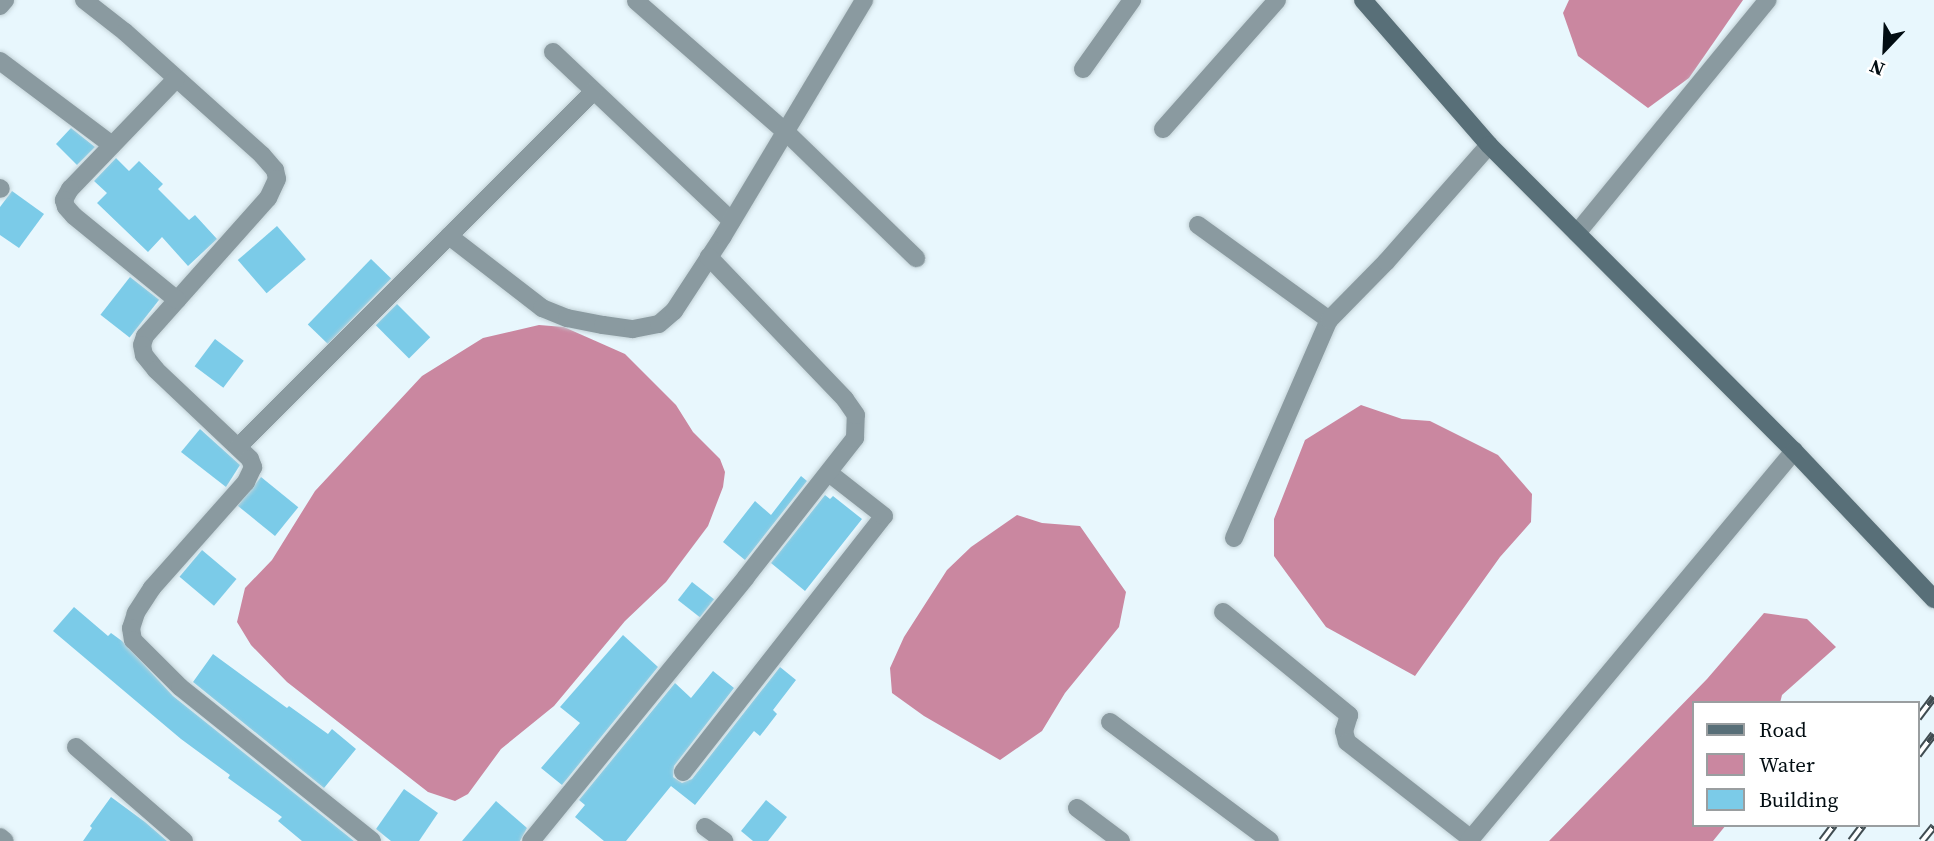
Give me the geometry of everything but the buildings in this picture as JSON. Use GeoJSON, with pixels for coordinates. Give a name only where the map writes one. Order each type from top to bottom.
{"type":"FeatureCollection","features":[{"type":"Feature","properties":{"kind":"street"},"geometry":{"type":"LineString","coordinates":[[0,6],[5,0]]}},
{"type":"Feature","properties":{"kind":"street"},"geometry":{"type":"LineString","coordinates":[[84,0],[262,155],[275,170],[277,179],[275,190],[145,336],[144,355],[156,370],[250,459],[252,473],[152,588],[136,613],[131,628],[133,640],[180,687],[372,841]]}},
{"type":"Feature","properties":{"kind":"street"},"geometry":{"type":"LineString","coordinates":[[449,236],[542,308],[567,318],[633,329],[659,324],[674,311],[732,221],[864,0]]}},
{"type":"Feature","properties":{"kind":"street"},"geometry":{"type":"LineString","coordinates":[[1083,69],[1132,0]]}},
{"type":"Feature","properties":{"kind":"street"},"geometry":{"type":"LineString","coordinates":[[1163,129],[1277,0]]}},
{"type":"Feature","properties":{"kind":"street"},"geometry":{"type":"LineString","coordinates":[[1363,0],[1489,145],[1794,451],[1934,599]]}},
{"type":"Feature","properties":{"kind":"street"},"geometry":{"type":"LineString","coordinates":[[1577,233],[1768,0]]}},
{"type":"Feature","properties":{"kind":"street"},"geometry":{"type":"LineString","coordinates":[[636,1],[787,132],[916,258]]}},
{"type":"Feature","properties":{"kind":"street"},"geometry":{"type":"LineString","coordinates":[[552,52],[732,221]]}},
{"type":"Feature","properties":{"kind":"street"},"geometry":{"type":"LineString","coordinates":[[0,61],[111,145]]}},
{"type":"Feature","properties":{"kind":"street"},"geometry":{"type":"LineString","coordinates":[[176,79],[67,193],[65,207],[177,300]]}},
{"type":"Feature","properties":{"kind":"street"},"geometry":{"type":"LineString","coordinates":[[238,447],[594,91]]}},
{"type":"Feature","properties":{"kind":"street"},"geometry":{"type":"LineString","coordinates":[[1234,538],[1329,320],[1387,262],[1489,145]]}},
{"type":"Feature","properties":{"kind":"street"},"geometry":{"type":"LineString","coordinates":[[1198,225],[1329,320]]}},
{"type":"Feature","properties":{"kind":"street"},"geometry":{"type":"LineString","coordinates":[[531,841],[855,438],[856,415],[845,399],[709,257]]}},
{"type":"Feature","properties":{"kind":"street"},"geometry":{"type":"LineString","coordinates":[[1223,612],[1349,715],[1344,731],[1347,742],[1470,840],[1794,451]]}},
{"type":"Feature","properties":{"kind":"street"},"geometry":{"type":"LineString","coordinates":[[683,772],[884,516],[829,473]]}},
{"type":"Feature","properties":{"kind":"street"},"geometry":{"type":"LineString","coordinates":[[1110,722],[1270,841]]}},
{"type":"Feature","properties":{"kind":"street"},"geometry":{"type":"LineString","coordinates":[[76,747],[184,841]]}},
{"type":"Feature","properties":{"kind":"street"},"geometry":{"type":"LineString","coordinates":[[1077,808],[1121,841]]}},
{"type":"Feature","properties":{"kind":"street"},"geometry":{"type":"LineString","coordinates":[[705,827],[724,841]]}},
{"type":"Feature","properties":{"kind":"street"},"geometry":{"type":"LineString","coordinates":[[0,837],[5,841]]}},
{"type":"Feature","properties":{"kind":"water"},"geometry":{"type":"Polygon","coordinates":[[[1569,0],[1743,0],[1689,78],[1648,108],[1578,56],[1563,13],[1569,0]]]}},
{"type":"Feature","properties":{"kind":"water"},"geometry":{"type":"Polygon","coordinates":[[[539,325],[564,327],[625,354],[676,405],[693,432],[720,459],[725,472],[723,487],[708,526],[666,582],[625,621],[554,706],[501,749],[468,794],[455,801],[428,792],[287,682],[251,645],[237,622],[245,588],[272,560],[315,491],[422,376],[483,338],[539,325]]]}},
{"type":"Feature","properties":{"kind":"water"},"geometry":{"type":"Polygon","coordinates":[[[1361,405],[1402,419],[1430,421],[1498,455],[1532,494],[1531,522],[1500,557],[1415,676],[1326,627],[1274,556],[1274,519],[1305,440],[1361,405]]]}},
{"type":"Feature","properties":{"kind":"water"},"geometry":{"type":"Polygon","coordinates":[[[1017,515],[1042,523],[1080,526],[1126,592],[1119,627],[1065,693],[1042,731],[1000,760],[924,716],[892,693],[890,668],[904,637],[947,570],[971,547],[1017,515]]]}},
{"type":"Feature","properties":{"kind":"water"},"geometry":{"type":"Polygon","coordinates":[[[1764,613],[1807,619],[1836,647],[1782,695],[1780,701],[1692,701],[1692,827],[1724,827],[1713,841],[1549,841],[1707,679],[1764,613]]]}},
{"type":"Feature","properties":{"kind":"railway"},"geometry":{"type":"LineString","coordinates":[[1920,715],[1934,697]]}},
{"type":"Feature","properties":{"kind":"railway"},"geometry":{"type":"LineString","coordinates":[[1920,752],[1934,734]]}},
{"type":"Feature","properties":{"kind":"railway"},"geometry":{"type":"LineString","coordinates":[[1922,841],[1934,826]]}},
{"type":"Feature","properties":{"kind":"railway"},"geometry":{"type":"LineString","coordinates":[[1822,841],[1832,827]]}},
{"type":"Feature","properties":{"kind":"railway"},"geometry":{"type":"LineString","coordinates":[[1851,841],[1862,827]]}}]}
